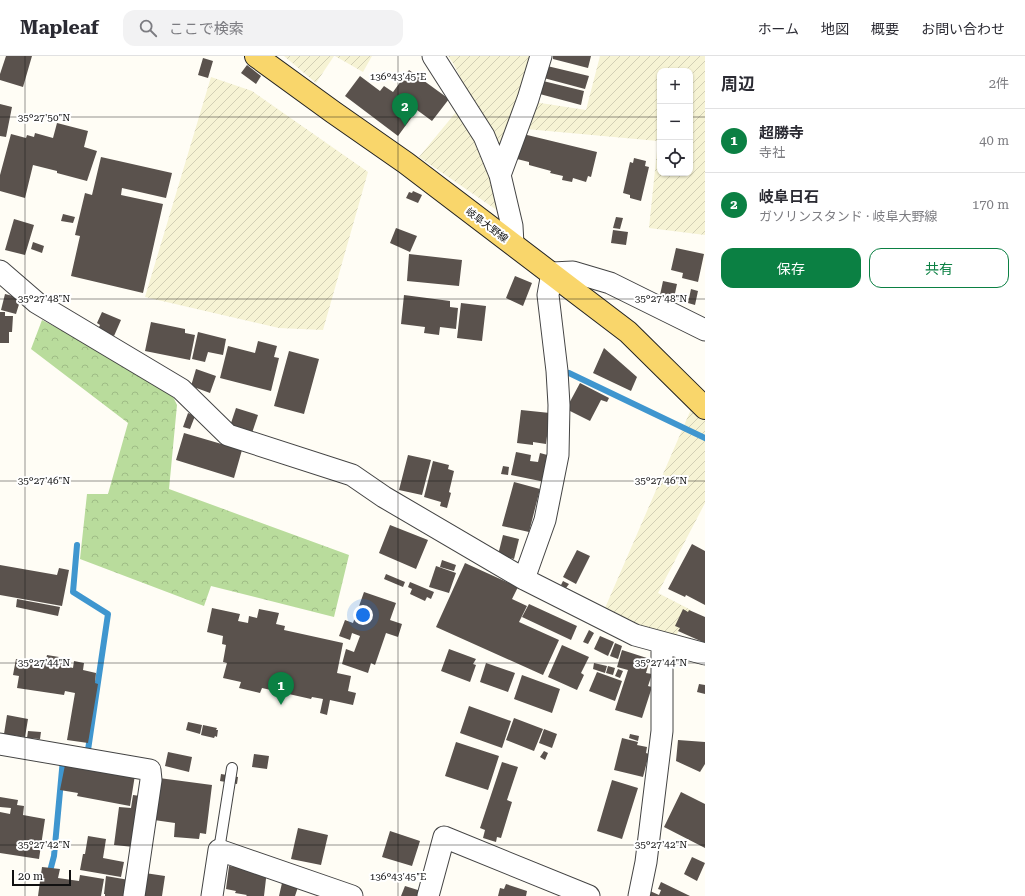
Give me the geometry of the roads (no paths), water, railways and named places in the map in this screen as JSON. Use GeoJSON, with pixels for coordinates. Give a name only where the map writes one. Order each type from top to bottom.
{"type":"FeatureCollection","features":[{"type":"Feature","properties":{"kind":"main road","name":"岐阜大野線"},"geometry":{"type":"LineString","coordinates":[[256,56],[397,156],[628,332],[705,408]]}},
{"type":"Feature","properties":{"kind":"street"},"geometry":{"type":"LineString","coordinates":[[433,56],[484,136],[500,175],[512,226],[513,244]]}},
{"type":"Feature","properties":{"kind":"street"},"geometry":{"type":"LineString","coordinates":[[500,175],[528,99],[541,56]]}},
{"type":"Feature","properties":{"kind":"street"},"geometry":{"type":"LineString","coordinates":[[0,271],[37,303],[181,389],[228,435],[352,475],[384,497],[524,579],[635,635],[662,644],[705,654]]}},
{"type":"Feature","properties":{"kind":"street"},"geometry":{"type":"LineString","coordinates":[[524,579],[545,520],[558,455],[559,405],[557,371],[548,295],[552,274],[572,272],[610,283],[705,330]]}},
{"type":"Feature","properties":{"kind":"street"},"geometry":{"type":"LineString","coordinates":[[639,896],[649,839],[662,731],[662,644]]}},
{"type":"Feature","properties":{"kind":"street"},"geometry":{"type":"LineString","coordinates":[[0,744],[150,770],[151,780],[134,896]]}},
{"type":"Feature","properties":{"kind":"street"},"geometry":{"type":"LineString","coordinates":[[428,896],[444,837],[589,896]]}},
{"type":"Feature","properties":{"kind":"street"},"geometry":{"type":"LineString","coordinates":[[212,896],[219,850],[352,896]]}},
{"type":"Feature","properties":{"kind":"lane"},"geometry":{"type":"LineString","coordinates":[[219,850],[232,768]]}},
{"type":"Feature","properties":{"kind":"waterway"},"geometry":{"type":"LineString","coordinates":[[569,373],[705,438]]}},
{"type":"Feature","properties":{"kind":"waterway"},"geometry":{"type":"LineString","coordinates":[[77,545],[73,592],[108,614],[88,750]]}},
{"type":"Feature","properties":{"kind":"waterway"},"geometry":{"type":"LineString","coordinates":[[49,875],[54,856],[63,759],[65,760]]}},
{"type":"Feature","properties":{"kind":"place","name":"岐阜日石"},"geometry":{"type":"Point","coordinates":[405,126]}},
{"type":"Feature","properties":{"kind":"place","name":"超勝寺"},"geometry":{"type":"Point","coordinates":[281,705]}}]}
